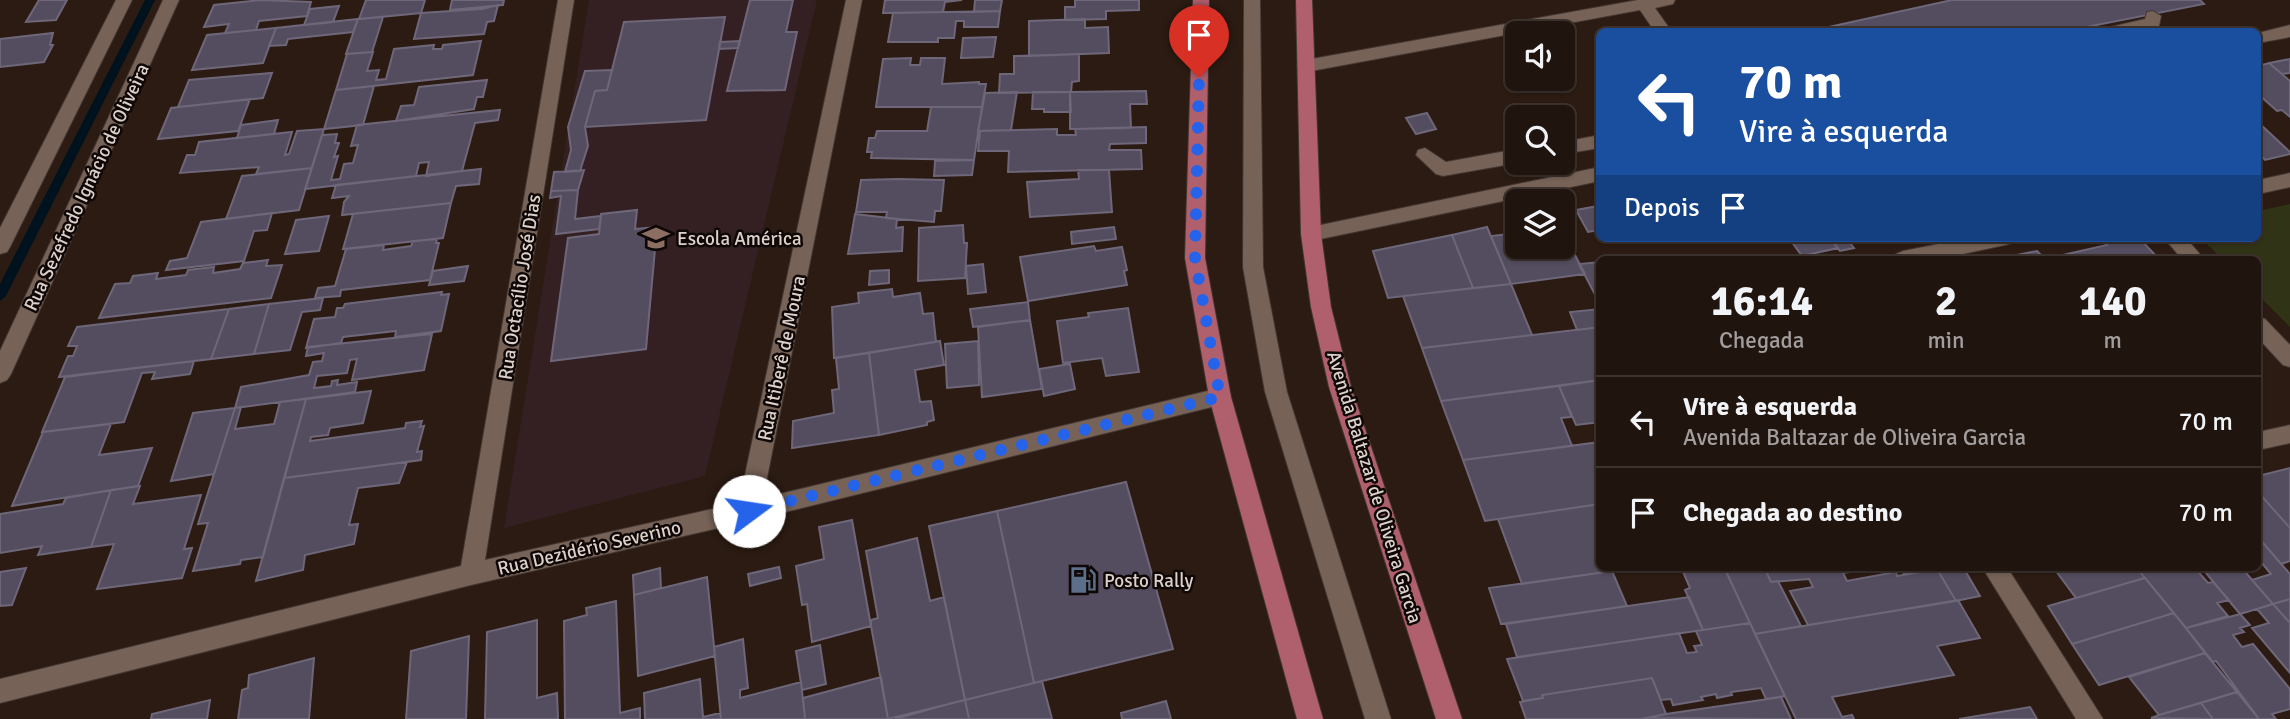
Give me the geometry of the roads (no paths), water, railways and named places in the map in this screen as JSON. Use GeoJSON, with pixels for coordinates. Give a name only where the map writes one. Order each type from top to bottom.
{"type":"FeatureCollection","features":[{"type":"Feature","properties":{"kind":"main road"},"geometry":{"type":"LineString","coordinates":[[1201,0],[1195,258],[1220,397],[1310,719]]}},
{"type":"Feature","properties":{"kind":"main road","name":"Avenida Baltazar de Oliveira Garcia"},"geometry":{"type":"LineString","coordinates":[[1304,0],[1311,234],[1321,307],[1340,387],[1449,719]]}},
{"type":"Feature","properties":{"kind":"street"},"geometry":{"type":"LineString","coordinates":[[0,247],[124,0]]}},
{"type":"Feature","properties":{"kind":"street","name":"Rua Sezefredo Ignácio de Oliveira"},"geometry":{"type":"LineString","coordinates":[[0,374],[172,0]]}},
{"type":"Feature","properties":{"kind":"street","name":"Rua Octacílio José Dias"},"geometry":{"type":"LineString","coordinates":[[471,574],[566,0]]}},
{"type":"Feature","properties":{"kind":"street","name":"Rua Itiberê de Moura"},"geometry":{"type":"LineString","coordinates":[[749,511],[854,0]]}},
{"type":"Feature","properties":{"kind":"street"},"geometry":{"type":"LineString","coordinates":[[1252,0],[1253,267],[1276,392],[1378,719]]}},
{"type":"Feature","properties":{"kind":"street"},"geometry":{"type":"LineString","coordinates":[[1306,65],[1667,0]]}},
{"type":"Feature","properties":{"kind":"street"},"geometry":{"type":"LineString","coordinates":[[1644,4],[1661,28]]}},
{"type":"Feature","properties":{"kind":"street"},"geometry":{"type":"LineString","coordinates":[[2129,28],[2154,22],[2153,16]]}},
{"type":"Feature","properties":{"kind":"street"},"geometry":{"type":"LineString","coordinates":[[2261,37],[2290,32]]}},
{"type":"Feature","properties":{"kind":"street"},"geometry":{"type":"LineString","coordinates":[[1575,146],[1596,142]]}},
{"type":"Feature","properties":{"kind":"street"},"geometry":{"type":"LineString","coordinates":[[1425,155],[1443,169],[1505,158]]}},
{"type":"Feature","properties":{"kind":"street"},"geometry":{"type":"LineString","coordinates":[[1311,234],[1596,175]]}},
{"type":"Feature","properties":{"kind":"street"},"geometry":{"type":"LineString","coordinates":[[2261,186],[2290,180]]}},
{"type":"Feature","properties":{"kind":"street"},"geometry":{"type":"LineString","coordinates":[[1918,256],[1986,242]]}},
{"type":"Feature","properties":{"kind":"street"},"geometry":{"type":"LineString","coordinates":[[2178,242],[2191,256]]}},
{"type":"Feature","properties":{"kind":"street"},"geometry":{"type":"LineString","coordinates":[[2261,328],[2290,359]]}},
{"type":"Feature","properties":{"kind":"street","name":"Rua Dezidério Severino"},"geometry":{"type":"LineString","coordinates":[[0,691],[471,574],[749,511],[1220,397]]}},
{"type":"Feature","properties":{"kind":"street"},"geometry":{"type":"LineString","coordinates":[[2261,440],[2290,434]]}},
{"type":"Feature","properties":{"kind":"street"},"geometry":{"type":"LineString","coordinates":[[1997,571],[2090,719]]}},
{"type":"Feature","properties":{"kind":"waterway"},"geometry":{"type":"LineString","coordinates":[[0,296],[150,0]]}},
{"type":"Feature","properties":{"kind":"place","name":"Escola América"},"geometry":{"type":"Point","coordinates":[656,238]}},
{"type":"Feature","properties":{"kind":"place","name":"Posto Rally"},"geometry":{"type":"Point","coordinates":[1083,580]}}]}
